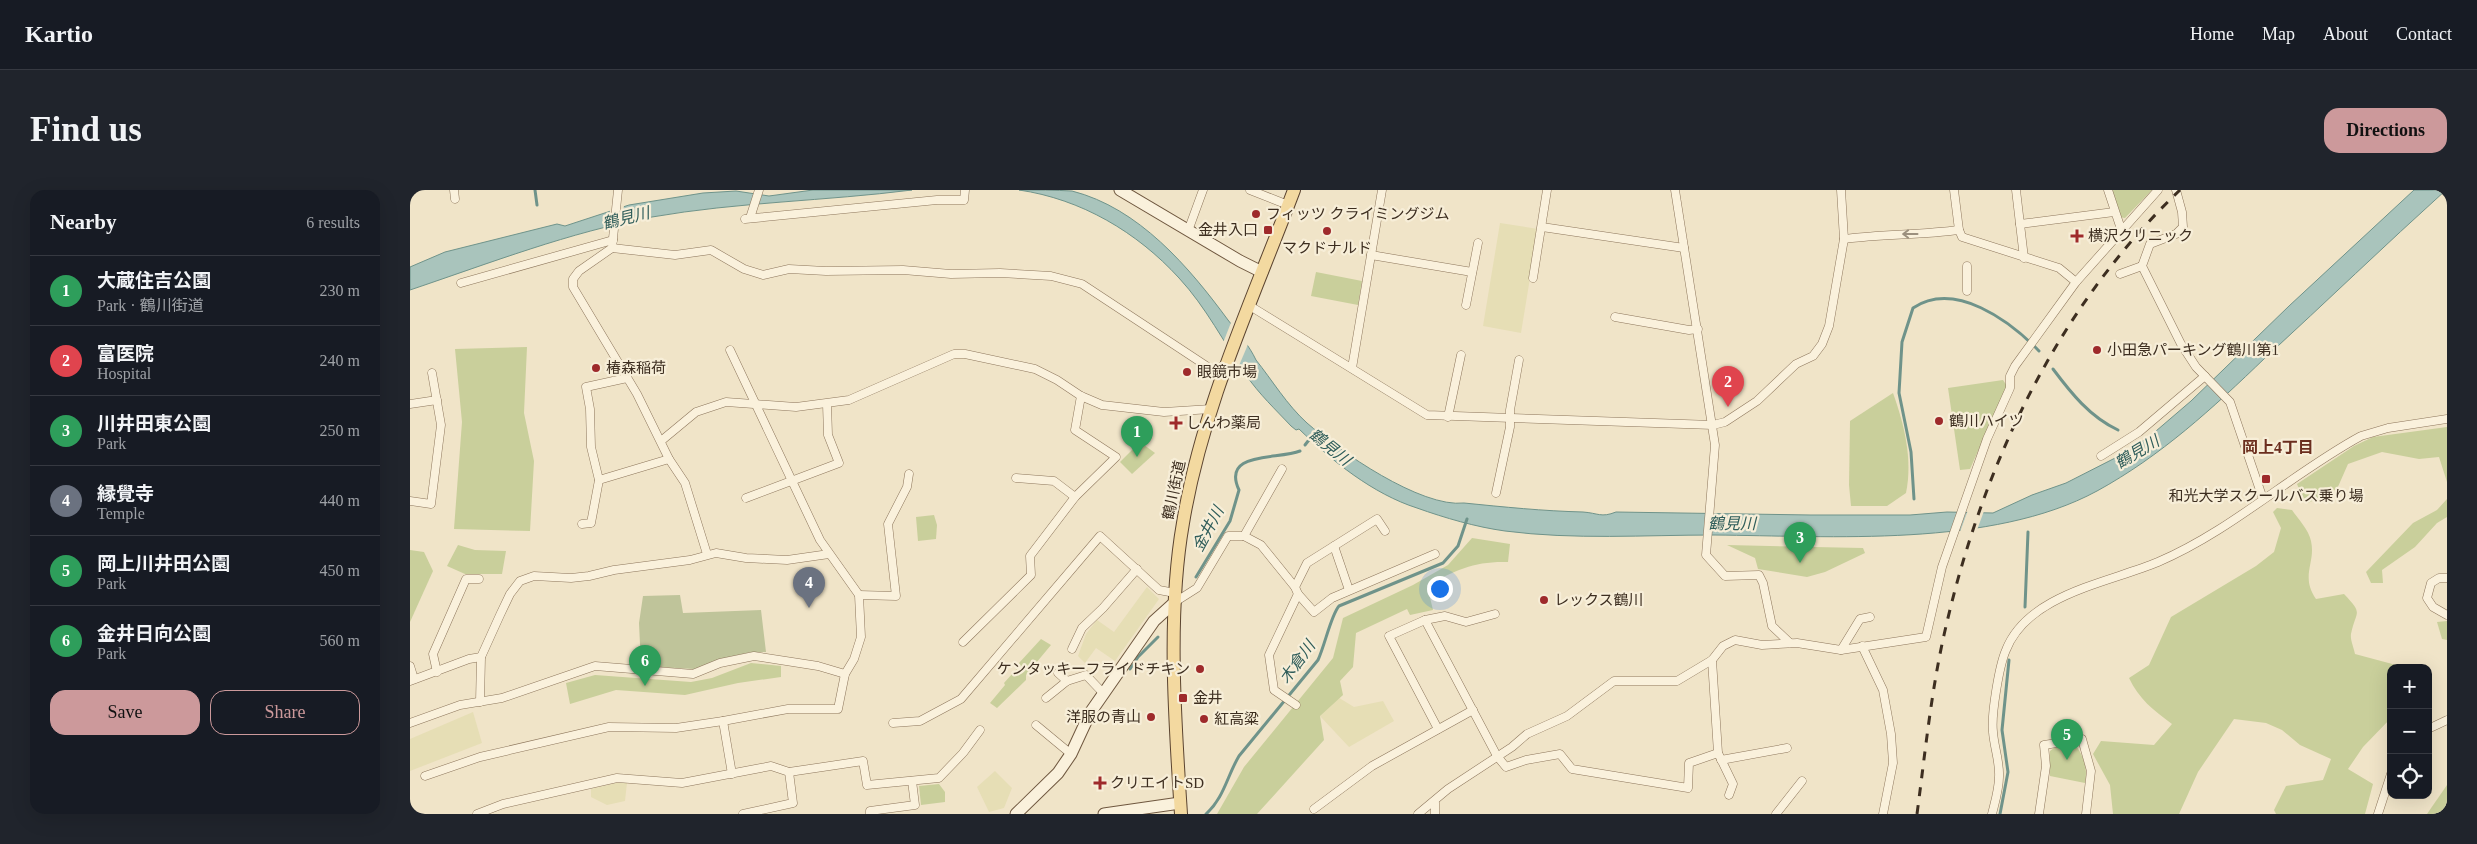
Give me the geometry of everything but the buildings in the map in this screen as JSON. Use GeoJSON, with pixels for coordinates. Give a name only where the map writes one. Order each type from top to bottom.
{"type":"FeatureCollection","features":[{"type":"Feature","properties":{"kind":"main road","name":"鶴川街道"},"geometry":{"type":"LineString","coordinates":[[1180,809],[1175,597],[1183,522],[1211,410],[1294,190]]}},
{"type":"Feature","properties":{"kind":"street"},"geometry":{"type":"LineString","coordinates":[[454,190],[456,199]]}},
{"type":"Feature","properties":{"kind":"street"},"geometry":{"type":"LineString","coordinates":[[618,190],[613,241],[579,271],[572,282],[575,291],[627,378],[669,459],[685,483],[707,554]]}},
{"type":"Feature","properties":{"kind":"street"},"geometry":{"type":"LineString","coordinates":[[759,190],[749,217],[928,200],[964,200],[966,193]]}},
{"type":"Feature","properties":{"kind":"street"},"geometry":{"type":"LineString","coordinates":[[1120,190],[1262,272]]}},
{"type":"Feature","properties":{"kind":"street"},"geometry":{"type":"LineString","coordinates":[[1188,230],[1203,190]]}},
{"type":"Feature","properties":{"kind":"street"},"geometry":{"type":"LineString","coordinates":[[1250,190],[1288,205]]}},
{"type":"Feature","properties":{"kind":"street"},"geometry":{"type":"LineString","coordinates":[[1352,368],[1382,190]]}},
{"type":"Feature","properties":{"kind":"street"},"geometry":{"type":"LineString","coordinates":[[1533,278],[1547,190]]}},
{"type":"Feature","properties":{"kind":"street"},"geometry":{"type":"LineString","coordinates":[[1675,190],[1715,445],[1706,556],[1725,576],[1759,575],[1763,583],[1772,626],[1790,643]]}},
{"type":"Feature","properties":{"kind":"street"},"geometry":{"type":"LineString","coordinates":[[1250,306],[1427,415],[1510,420],[1713,425],[1725,422],[1757,401],[1796,364],[1812,356],[1822,344],[1829,326],[1844,239],[1842,190]]}},
{"type":"Feature","properties":{"kind":"street"},"geometry":{"type":"LineString","coordinates":[[1954,190],[1959,230],[1962,237],[2059,268],[2076,282]]}},
{"type":"Feature","properties":{"kind":"street"},"geometry":{"type":"LineString","coordinates":[[2016,190],[2024,258]]}},
{"type":"Feature","properties":{"kind":"street"},"geometry":{"type":"LineString","coordinates":[[2108,190],[2121,229]]}},
{"type":"Feature","properties":{"kind":"street"},"geometry":{"type":"LineString","coordinates":[[1418,814],[1434,803],[1448,789],[1512,747],[1527,734],[1567,716],[1614,681],[1677,681],[1712,660],[1723,646],[1735,640],[1762,644],[1790,643],[1841,650],[1926,637],[1936,588],[1987,439],[2010,388],[2010,376],[2076,282],[2121,229],[2158,190]]}},
{"type":"Feature","properties":{"kind":"street"},"geometry":{"type":"LineString","coordinates":[[2176,190],[2182,212],[2183,226],[2176,234],[2150,244],[2142,266],[2181,344],[2206,377],[2228,399],[2263,499]]}},
{"type":"Feature","properties":{"kind":"street"},"geometry":{"type":"LineString","coordinates":[[2020,224],[2114,212]]}},
{"type":"Feature","properties":{"kind":"street"},"geometry":{"type":"LineString","coordinates":[[1542,227],[1684,248]]}},
{"type":"Feature","properties":{"kind":"street"},"geometry":{"type":"LineString","coordinates":[[1844,239],[1959,230]]}},
{"type":"Feature","properties":{"kind":"street"},"geometry":{"type":"LineString","coordinates":[[461,284],[613,241],[676,255],[711,250],[744,269],[764,275],[790,269],[826,271],[903,270],[951,274],[1000,272],[1051,276],[1082,284],[1211,369],[1224,374]]}},
{"type":"Feature","properties":{"kind":"street"},"geometry":{"type":"LineString","coordinates":[[1466,305],[1478,243]]}},
{"type":"Feature","properties":{"kind":"street"},"geometry":{"type":"LineString","coordinates":[[1371,255],[1472,272]]}},
{"type":"Feature","properties":{"kind":"street"},"geometry":{"type":"LineString","coordinates":[[1967,291],[1968,266]]}},
{"type":"Feature","properties":{"kind":"street"},"geometry":{"type":"LineString","coordinates":[[2120,274],[2142,266]]}},
{"type":"Feature","properties":{"kind":"street"},"geometry":{"type":"LineString","coordinates":[[1615,317],[1689,330],[1698,329]]}},
{"type":"Feature","properties":{"kind":"street"},"geometry":{"type":"LineString","coordinates":[[425,776],[480,756],[609,727],[676,728],[723,722],[788,708],[838,709],[845,674],[854,659],[861,637],[859,595],[829,554],[791,482],[730,350]]}},
{"type":"Feature","properties":{"kind":"street"},"geometry":{"type":"LineString","coordinates":[[661,441],[696,412],[726,402],[796,407],[849,400],[954,354],[965,354],[1035,369],[1057,380],[1081,396],[1102,405],[1164,412],[1211,410]]}},
{"type":"Feature","properties":{"kind":"street"},"geometry":{"type":"LineString","coordinates":[[1448,417],[1461,355]]}},
{"type":"Feature","properties":{"kind":"street"},"geometry":{"type":"LineString","coordinates":[[1496,493],[1519,360]]}},
{"type":"Feature","properties":{"kind":"street"},"geometry":{"type":"LineString","coordinates":[[410,501],[432,504],[441,425],[432,373]]}},
{"type":"Feature","properties":{"kind":"street"},"geometry":{"type":"LineString","coordinates":[[2101,456],[2139,432],[2206,377]]}},
{"type":"Feature","properties":{"kind":"street"},"geometry":{"type":"LineString","coordinates":[[582,524],[591,523],[600,480],[591,447],[590,409],[586,387],[627,378]]}},
{"type":"Feature","properties":{"kind":"street"},"geometry":{"type":"LineString","coordinates":[[963,642],[1031,575],[1030,556],[1076,497],[1116,458],[1075,430],[1081,396]]}},
{"type":"Feature","properties":{"kind":"street"},"geometry":{"type":"LineString","coordinates":[[410,404],[437,400]]}},
{"type":"Feature","properties":{"kind":"street"},"geometry":{"type":"LineString","coordinates":[[746,498],[838,463],[828,435],[827,404]]}},
{"type":"Feature","properties":{"kind":"street"},"geometry":{"type":"LineString","coordinates":[[1992,814],[1999,777],[1993,731],[2002,664],[2005,651],[2020,624],[2038,610],[2056,600],[2177,553],[2201,540],[2361,436],[2388,428],[2447,419]]}},
{"type":"Feature","properties":{"kind":"street"},"geometry":{"type":"LineString","coordinates":[[600,480],[669,459]]}},
{"type":"Feature","properties":{"kind":"street"},"geometry":{"type":"LineString","coordinates":[[1244,536],[1282,469]]}},
{"type":"Feature","properties":{"kind":"street"},"geometry":{"type":"LineString","coordinates":[[859,595],[896,596],[888,524],[907,488],[909,474]]}},
{"type":"Feature","properties":{"kind":"street"},"geometry":{"type":"LineString","coordinates":[[1016,478],[1054,481],[1076,497]]}},
{"type":"Feature","properties":{"kind":"street"},"geometry":{"type":"LineString","coordinates":[[1293,703],[1274,690],[1269,655],[1307,563],[1377,519],[1384,531]]}},
{"type":"Feature","properties":{"kind":"street"},"geometry":{"type":"LineString","coordinates":[[893,723],[920,721],[961,699],[1100,536],[1159,590],[1175,597]]}},
{"type":"Feature","properties":{"kind":"street"},"geometry":{"type":"LineString","coordinates":[[1016,814],[1020,807],[1058,773],[1071,754],[1090,714],[1154,621],[1175,597],[1197,588],[1228,536],[1244,536],[1261,545],[1314,612],[1332,598],[1435,554]]}},
{"type":"Feature","properties":{"kind":"street"},"geometry":{"type":"LineString","coordinates":[[1334,546],[1349,590]]}},
{"type":"Feature","properties":{"kind":"street"},"geometry":{"type":"LineString","coordinates":[[480,702],[481,657],[503,608],[520,581],[534,576],[570,578],[589,576],[614,570],[690,560],[716,553],[746,558],[787,560],[829,554]]}},
{"type":"Feature","properties":{"kind":"street"},"geometry":{"type":"LineString","coordinates":[[1072,649],[1082,628],[1104,608],[1137,569]]}},
{"type":"Feature","properties":{"kind":"street"},"geometry":{"type":"LineString","coordinates":[[2447,578],[2439,578],[2431,583],[2427,598],[2433,607],[2447,615]]}},
{"type":"Feature","properties":{"kind":"street"},"geometry":{"type":"LineString","coordinates":[[437,672],[434,654],[466,579],[479,579]]}},
{"type":"Feature","properties":{"kind":"street"},"geometry":{"type":"LineString","coordinates":[[1438,729],[1389,636],[1426,620],[1444,616],[1466,622],[1495,614]]}},
{"type":"Feature","properties":{"kind":"street"},"geometry":{"type":"LineString","coordinates":[[1841,650],[1860,619],[1870,618]]}},
{"type":"Feature","properties":{"kind":"street"},"geometry":{"type":"LineString","coordinates":[[1426,620],[1497,756],[1506,767],[1526,760],[1560,754],[1572,768],[1688,788],[1689,763],[1787,748]]}},
{"type":"Feature","properties":{"kind":"street"},"geometry":{"type":"LineString","coordinates":[[1862,646],[1883,690],[1891,734],[1893,763],[1882,814]]}},
{"type":"Feature","properties":{"kind":"street"},"geometry":{"type":"LineString","coordinates":[[410,723],[460,705],[502,698],[595,666],[693,674],[720,663],[754,656],[818,666],[845,674]]}},
{"type":"Feature","properties":{"kind":"street"},"geometry":{"type":"LineString","coordinates":[[410,666],[412,680],[469,659],[481,657]]}},
{"type":"Feature","properties":{"kind":"street"},"geometry":{"type":"LineString","coordinates":[[1712,660],[1720,757],[1733,784],[1729,795]]}},
{"type":"Feature","properties":{"kind":"street"},"geometry":{"type":"LineString","coordinates":[[1058,673],[1067,681]]}},
{"type":"Feature","properties":{"kind":"street"},"geometry":{"type":"LineString","coordinates":[[1046,698],[1067,681],[1086,675],[1104,694]]}},
{"type":"Feature","properties":{"kind":"street"},"geometry":{"type":"LineString","coordinates":[[1314,809],[1372,766],[1473,710]]}},
{"type":"Feature","properties":{"kind":"street"},"geometry":{"type":"LineString","coordinates":[[2432,728],[2447,720]]}},
{"type":"Feature","properties":{"kind":"street"},"geometry":{"type":"LineString","coordinates":[[920,721],[928,726]]}},
{"type":"Feature","properties":{"kind":"street"},"geometry":{"type":"LineString","coordinates":[[723,722],[732,774]]}},
{"type":"Feature","properties":{"kind":"street"},"geometry":{"type":"LineString","coordinates":[[1036,725],[1071,754]]}},
{"type":"Feature","properties":{"kind":"street"},"geometry":{"type":"LineString","coordinates":[[477,814],[503,804],[617,778],[682,783],[771,766],[789,772],[863,761],[867,785],[939,778],[963,753],[980,730]]}},
{"type":"Feature","properties":{"kind":"street"},"geometry":{"type":"LineString","coordinates":[[2039,814],[2046,766],[2044,745],[2082,739],[2091,771],[2086,814]]}},
{"type":"Feature","properties":{"kind":"street"},"geometry":{"type":"LineString","coordinates":[[743,814],[793,803],[789,772]]}},
{"type":"Feature","properties":{"kind":"street"},"geometry":{"type":"LineString","coordinates":[[1776,814],[1802,781]]}},
{"type":"Feature","properties":{"kind":"street"},"geometry":{"type":"LineString","coordinates":[[870,814],[870,812],[915,805],[912,782]]}},
{"type":"Feature","properties":{"kind":"street"},"geometry":{"type":"LineString","coordinates":[[2378,814],[2387,786]]}},
{"type":"Feature","properties":{"kind":"street"},"geometry":{"type":"LineString","coordinates":[[1434,803],[1435,814]]}},
{"type":"Feature","properties":{"kind":"street"},"geometry":{"type":"LineString","coordinates":[[1104,814],[1180,809]]}},
{"type":"Feature","properties":{"kind":"shaded area"},"geometry":{"type":"Polygon","coordinates":[[[1500,223],[1538,229],[1521,333],[1483,326],[1500,223]]]}},
{"type":"Feature","properties":{"kind":"shaded area"},"geometry":{"type":"Polygon","coordinates":[[[1147,587],[1159,599],[1115,661],[1096,648],[1085,663],[1078,656],[1086,634],[1097,620],[1114,632],[1147,587]]]}},
{"type":"Feature","properties":{"kind":"shaded area"},"geometry":{"type":"Polygon","coordinates":[[[1336,696],[1354,707],[1383,701],[1394,721],[1349,747],[1320,716],[1336,696]]]}},
{"type":"Feature","properties":{"kind":"shaded area"},"geometry":{"type":"Polygon","coordinates":[[[473,712],[482,743],[410,771],[410,739],[473,712]]]}},
{"type":"Feature","properties":{"kind":"shaded area"},"geometry":{"type":"Polygon","coordinates":[[[995,771],[1012,788],[1004,808],[989,812],[977,787],[995,771]]]}},
{"type":"Feature","properties":{"kind":"shaded area"},"geometry":{"type":"Polygon","coordinates":[[[616,783],[627,783],[625,801],[607,805],[591,797],[591,789],[616,783]]]}},
{"type":"Feature","properties":{"kind":"green space"},"geometry":{"type":"Polygon","coordinates":[[[2112,190],[2152,190],[2125,218],[2118,217],[2112,190]]]}},
{"type":"Feature","properties":{"kind":"green space"},"geometry":{"type":"Polygon","coordinates":[[[1316,272],[1362,281],[1358,305],[1311,296],[1316,272]]]}},
{"type":"Feature","properties":{"kind":"green space"},"geometry":{"type":"Polygon","coordinates":[[[527,347],[524,413],[534,461],[530,531],[454,529],[462,422],[455,349],[527,347]]]}},
{"type":"Feature","properties":{"kind":"green space"},"geometry":{"type":"Polygon","coordinates":[[[2003,380],[2007,386],[1970,469],[1960,470],[1948,388],[2003,380]]]}},
{"type":"Feature","properties":{"kind":"green space"},"geometry":{"type":"Polygon","coordinates":[[[1893,393],[1901,417],[1908,455],[1906,493],[1887,506],[1851,506],[1849,485],[1850,421],[1893,393]]]}},
{"type":"Feature","properties":{"kind":"green space"},"geometry":{"type":"Polygon","coordinates":[[[2447,427],[2447,482],[2439,457],[2419,459],[2382,452],[2348,464],[2337,489],[2308,503],[2304,501],[2297,484],[2354,446],[2373,437],[2447,427]]]}},
{"type":"Feature","properties":{"kind":"green space"},"geometry":{"type":"Polygon","coordinates":[[[1140,442],[1155,453],[1132,474],[1120,462],[1140,442]]]}},
{"type":"Feature","properties":{"kind":"green space"},"geometry":{"type":"Polygon","coordinates":[[[2447,499],[2447,517],[2437,523],[2415,547],[2382,570],[2383,583],[2371,583],[2366,572],[2413,523],[2437,510],[2447,499]]]}},
{"type":"Feature","properties":{"kind":"green space"},"geometry":{"type":"Polygon","coordinates":[[[2277,508],[2292,510],[2310,537],[2312,556],[2309,583],[2316,599],[2344,594],[2354,606],[2357,613],[2351,636],[2355,654],[2392,664],[2387,664],[2387,722],[2363,747],[2348,769],[2373,784],[2365,814],[2276,814],[2274,810],[2286,786],[2323,780],[2331,759],[2300,745],[2282,730],[2266,723],[2234,719],[2198,772],[2179,814],[2113,814],[2110,785],[2093,754],[2101,741],[2154,745],[2172,724],[2147,704],[2129,678],[2149,665],[2171,617],[2256,566],[2274,552],[2281,528],[2273,512],[2277,508]]]}},
{"type":"Feature","properties":{"kind":"green space"},"geometry":{"type":"Polygon","coordinates":[[[934,515],[937,525],[936,539],[918,541],[916,517],[934,515]]]}},
{"type":"Feature","properties":{"kind":"green space"},"geometry":{"type":"Polygon","coordinates":[[[1472,538],[1510,544],[1508,562],[1475,565],[1448,575],[1427,585],[1433,610],[1410,615],[1407,609],[1356,633],[1353,667],[1340,681],[1343,695],[1320,716],[1324,740],[1257,814],[1217,814],[1244,767],[1333,658],[1343,618],[1413,585],[1448,565],[1472,538]]]}},
{"type":"Feature","properties":{"kind":"green space"},"geometry":{"type":"Polygon","coordinates":[[[458,545],[475,550],[506,551],[502,574],[465,574],[447,566],[458,545]]]}},
{"type":"Feature","properties":{"kind":"green space"},"geometry":{"type":"Polygon","coordinates":[[[1727,545],[1863,548],[1865,553],[1825,572],[1807,577],[1758,569],[1755,558],[1727,545]]]}},
{"type":"Feature","properties":{"kind":"green space"},"geometry":{"type":"Polygon","coordinates":[[[410,550],[424,552],[433,571],[410,622],[410,550]]]}},
{"type":"Feature","properties":{"kind":"green space"},"geometry":{"type":"Polygon","coordinates":[[[680,595],[683,613],[761,610],[766,652],[751,652],[694,669],[641,666],[639,623],[643,596],[680,595]]]}},
{"type":"Feature","properties":{"kind":"green space"},"geometry":{"type":"Polygon","coordinates":[[[2447,621],[2447,640],[2442,639],[2437,622],[2447,621]]]}},
{"type":"Feature","properties":{"kind":"green space"},"geometry":{"type":"Polygon","coordinates":[[[1041,639],[1051,645],[1026,675],[1026,680],[997,708],[990,703],[1020,665],[1019,663],[1041,639]]]}},
{"type":"Feature","properties":{"kind":"green space"},"geometry":{"type":"Polygon","coordinates":[[[751,663],[781,666],[781,677],[738,683],[685,695],[616,690],[570,704],[566,683],[595,675],[691,682],[712,678],[751,663]]]}},
{"type":"Feature","properties":{"kind":"green space"},"geometry":{"type":"Polygon","coordinates":[[[2076,746],[2085,763],[2085,783],[2050,776],[2050,751],[2054,748],[2076,746]]]}},
{"type":"Feature","properties":{"kind":"green space"},"geometry":{"type":"Polygon","coordinates":[[[939,784],[945,792],[945,802],[921,805],[919,786],[939,784]]]}},
{"type":"Feature","properties":{"kind":"green space"},"geometry":{"type":"Polygon","coordinates":[[[2447,785],[2447,814],[2427,814],[2447,785]]]}},
{"type":"Feature","properties":{"kind":"water","name":"鶴見川"},"geometry":{"type":"Polygon","coordinates":[[[813,190],[912,190],[717,208],[621,223],[500,259],[410,290],[410,267],[445,252],[557,224],[565,226],[629,205],[703,193],[736,191],[769,196],[813,190]]]}},
{"type":"Feature","properties":{"kind":"water","name":"鶴見川"},"geometry":{"type":"Polygon","coordinates":[[[1019,190],[1072,191],[1096,199],[1141,225],[1179,260],[1197,280],[1243,339],[1286,400],[1307,423],[1359,462],[1426,497],[1446,502],[1603,515],[1616,512],[1910,515],[1947,512],[1993,513],[2032,495],[2066,483],[2121,455],[2149,437],[2191,401],[2289,306],[2414,190],[2446,190],[2206,413],[2165,447],[2097,491],[2055,509],[2009,522],[1961,530],[1910,535],[1808,537],[1531,534],[1472,525],[1401,502],[1354,475],[1325,453],[1299,429],[1296,430],[1291,426],[1251,382],[1189,289],[1163,261],[1145,246],[1126,232],[1086,210],[1042,194],[1019,190]]]}},
{"type":"Feature","properties":{"kind":"pier"},"geometry":{"type":"Polygon","coordinates":[[[624,205],[622,226],[608,230],[610,210],[624,205]]]}},
{"type":"Feature","properties":{"kind":"pier"},"geometry":{"type":"Polygon","coordinates":[[[1232,320],[1249,342],[1238,368],[1223,343],[1232,320]]]}},
{"type":"Feature","properties":{"kind":"pier"},"geometry":{"type":"Polygon","coordinates":[[[1968,510],[1984,511],[1977,530],[1960,532],[1968,510]]]}},
{"type":"Feature","properties":{"kind":"waterway"},"geometry":{"type":"LineString","coordinates":[[535,190],[537,205]]}},
{"type":"Feature","properties":{"kind":"waterway"},"geometry":{"type":"LineString","coordinates":[[1914,499],[1911,452],[1899,393],[1902,342],[1913,308],[1929,301],[1946,299],[1964,301],[1997,317],[2027,339],[2039,351]]}},
{"type":"Feature","properties":{"kind":"waterway"},"geometry":{"type":"LineString","coordinates":[[2053,369],[2090,411],[2118,430]]}},
{"type":"Feature","properties":{"kind":"waterway","name":"金井川"},"geometry":{"type":"LineString","coordinates":[[1305,445],[1312,436]]}},
{"type":"Feature","properties":{"kind":"waterway","name":"金井川"},"geometry":{"type":"LineString","coordinates":[[1196,577],[1230,521],[1239,490],[1236,477],[1238,469],[1244,463],[1254,459],[1300,451]]}},
{"type":"Feature","properties":{"kind":"waterway","name":"木倉川"},"geometry":{"type":"LineString","coordinates":[[1206,814],[1221,794],[1239,756],[1318,660],[1333,616],[1339,606],[1443,563],[1458,546],[1467,519]]}},
{"type":"Feature","properties":{"kind":"waterway"},"geometry":{"type":"LineString","coordinates":[[2025,607],[2028,532]]}},
{"type":"Feature","properties":{"kind":"waterway","name":"金井川"},"geometry":{"type":"LineString","coordinates":[[1130,669],[1138,657],[1158,637]]}},
{"type":"Feature","properties":{"kind":"waterway"},"geometry":{"type":"LineString","coordinates":[[2000,814],[2008,772],[2002,730],[2009,660]]}},
{"type":"Feature","properties":{"kind":"railway"},"geometry":{"type":"LineString","coordinates":[[1917,814],[1932,701],[1944,635],[1960,573],[1979,512],[2002,452],[2029,394],[2061,339],[2096,286],[2136,236],[2180,190]]}},
{"type":"Feature","properties":{"kind":"place","name":"フィッツ クライミングジム"},"geometry":{"type":"Point","coordinates":[1256,214]}},
{"type":"Feature","properties":{"kind":"place","name":"金井入口"},"geometry":{"type":"Point","coordinates":[1268,230]}},
{"type":"Feature","properties":{"kind":"place","name":"マクドナルド"},"geometry":{"type":"Point","coordinates":[1327,231]}},
{"type":"Feature","properties":{"kind":"place","name":"横沢クリニック"},"geometry":{"type":"Point","coordinates":[2077,236]}},
{"type":"Feature","properties":{"kind":"place","name":"小田急パーキング鶴川第1"},"geometry":{"type":"Point","coordinates":[2097,350]}},
{"type":"Feature","properties":{"kind":"place","name":"椿森稲荷"},"geometry":{"type":"Point","coordinates":[596,368]}},
{"type":"Feature","properties":{"kind":"place","name":"眼鏡市場"},"geometry":{"type":"Point","coordinates":[1187,372]}},
{"type":"Feature","properties":{"kind":"place","name":"富医院"},"geometry":{"type":"Point","coordinates":[1728,407]}},
{"type":"Feature","properties":{"kind":"place","name":"鶴川ハイツ"},"geometry":{"type":"Point","coordinates":[1939,421]}},
{"type":"Feature","properties":{"kind":"place","name":"しんわ薬局"},"geometry":{"type":"Point","coordinates":[1176,423]}},
{"type":"Feature","properties":{"kind":"place","name":"大蔵住吉公園"},"geometry":{"type":"Point","coordinates":[1137,457]}},
{"type":"Feature","properties":{"kind":"place","name":"和光大学スクールバス乗り場"},"geometry":{"type":"Point","coordinates":[2266,479]}},
{"type":"Feature","properties":{"kind":"place","name":"川井田東公園"},"geometry":{"type":"Point","coordinates":[1800,563]}},
{"type":"Feature","properties":{"kind":"place","name":"レックス鶴川"},"geometry":{"type":"Point","coordinates":[1544,600]}},
{"type":"Feature","properties":{"kind":"place","name":"縁覺寺"},"geometry":{"type":"Point","coordinates":[809,608]}},
{"type":"Feature","properties":{"kind":"place","name":"ケンタッキーフライドチキン"},"geometry":{"type":"Point","coordinates":[1200,669]}},
{"type":"Feature","properties":{"kind":"place","name":"金井日向公園"},"geometry":{"type":"Point","coordinates":[645,686]}},
{"type":"Feature","properties":{"kind":"place","name":"金井"},"geometry":{"type":"Point","coordinates":[1183,698]}},
{"type":"Feature","properties":{"kind":"place","name":"洋服の青山"},"geometry":{"type":"Point","coordinates":[1151,717]}},
{"type":"Feature","properties":{"kind":"place","name":"紅高粱"},"geometry":{"type":"Point","coordinates":[1204,719]}},
{"type":"Feature","properties":{"kind":"place","name":"岡上川井田公園"},"geometry":{"type":"Point","coordinates":[2067,760]}},
{"type":"Feature","properties":{"kind":"place","name":"クリエイトSD"},"geometry":{"type":"Point","coordinates":[1100,783]}},
{"type":"Feature","properties":{"kind":"district","name":"岡上4丁目"},"geometry":{"type":"Point","coordinates":[2278,447]}}]}
